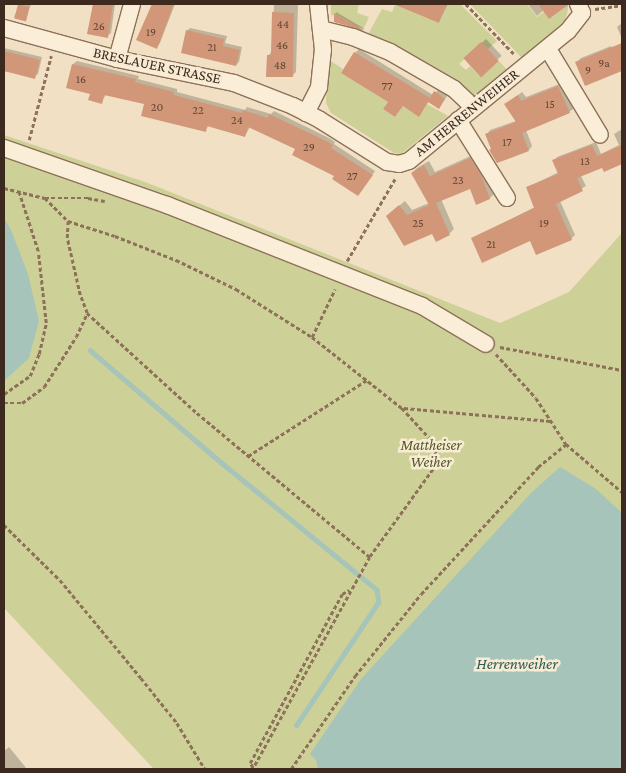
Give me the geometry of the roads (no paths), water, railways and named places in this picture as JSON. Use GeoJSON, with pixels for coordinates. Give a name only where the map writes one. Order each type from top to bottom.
{"type":"FeatureCollection","features":[{"type":"Feature","properties":{"kind":"street"},"geometry":{"type":"LineString","coordinates":[[117,59],[132,4]]}},
{"type":"Feature","properties":{"kind":"street"},"geometry":{"type":"LineString","coordinates":[[306,113],[319,87],[323,50],[318,4]]}},
{"type":"Feature","properties":{"kind":"street","name":"AM HERRENWEIHER"},"geometry":{"type":"LineString","coordinates":[[306,113],[387,162],[399,164],[409,161],[570,29],[582,13],[582,7]]}},
{"type":"Feature","properties":{"kind":"street","name":"BRESLAUER STRASSE"},"geometry":{"type":"LineString","coordinates":[[4,28],[117,59],[234,83],[281,100],[306,113]]}},
{"type":"Feature","properties":{"kind":"street"},"geometry":{"type":"LineString","coordinates":[[321,29],[353,37],[390,52],[454,89],[467,101]]}},
{"type":"Feature","properties":{"kind":"street"},"geometry":{"type":"LineString","coordinates":[[548,48],[600,135]]}},
{"type":"Feature","properties":{"kind":"street"},"geometry":{"type":"LineString","coordinates":[[458,120],[508,198]]}},
{"type":"Feature","properties":{"kind":"street"},"geometry":{"type":"LineString","coordinates":[[4,148],[176,209],[422,306],[486,344]]}},
{"type":"Feature","properties":{"kind":"water"},"geometry":{"type":"Polygon","coordinates":[[[4,218],[11,230],[28,274],[39,321],[29,358],[4,381],[4,218]]]}},
{"type":"Feature","properties":{"kind":"water","name":"Herrenweiher"},"geometry":{"type":"Polygon","coordinates":[[[560,467],[596,489],[622,513],[622,769],[318,769],[316,760],[310,754],[361,679],[531,493],[560,467]]]}},
{"type":"Feature","properties":{"kind":"waterway"},"geometry":{"type":"LineString","coordinates":[[90,350],[222,463],[377,590],[379,602],[297,725]]}},
{"type":"Feature","properties":{"kind":"park label","name":"Mattheiser Weiher"},"geometry":{"type":"Point","coordinates":[431,454]}}]}
